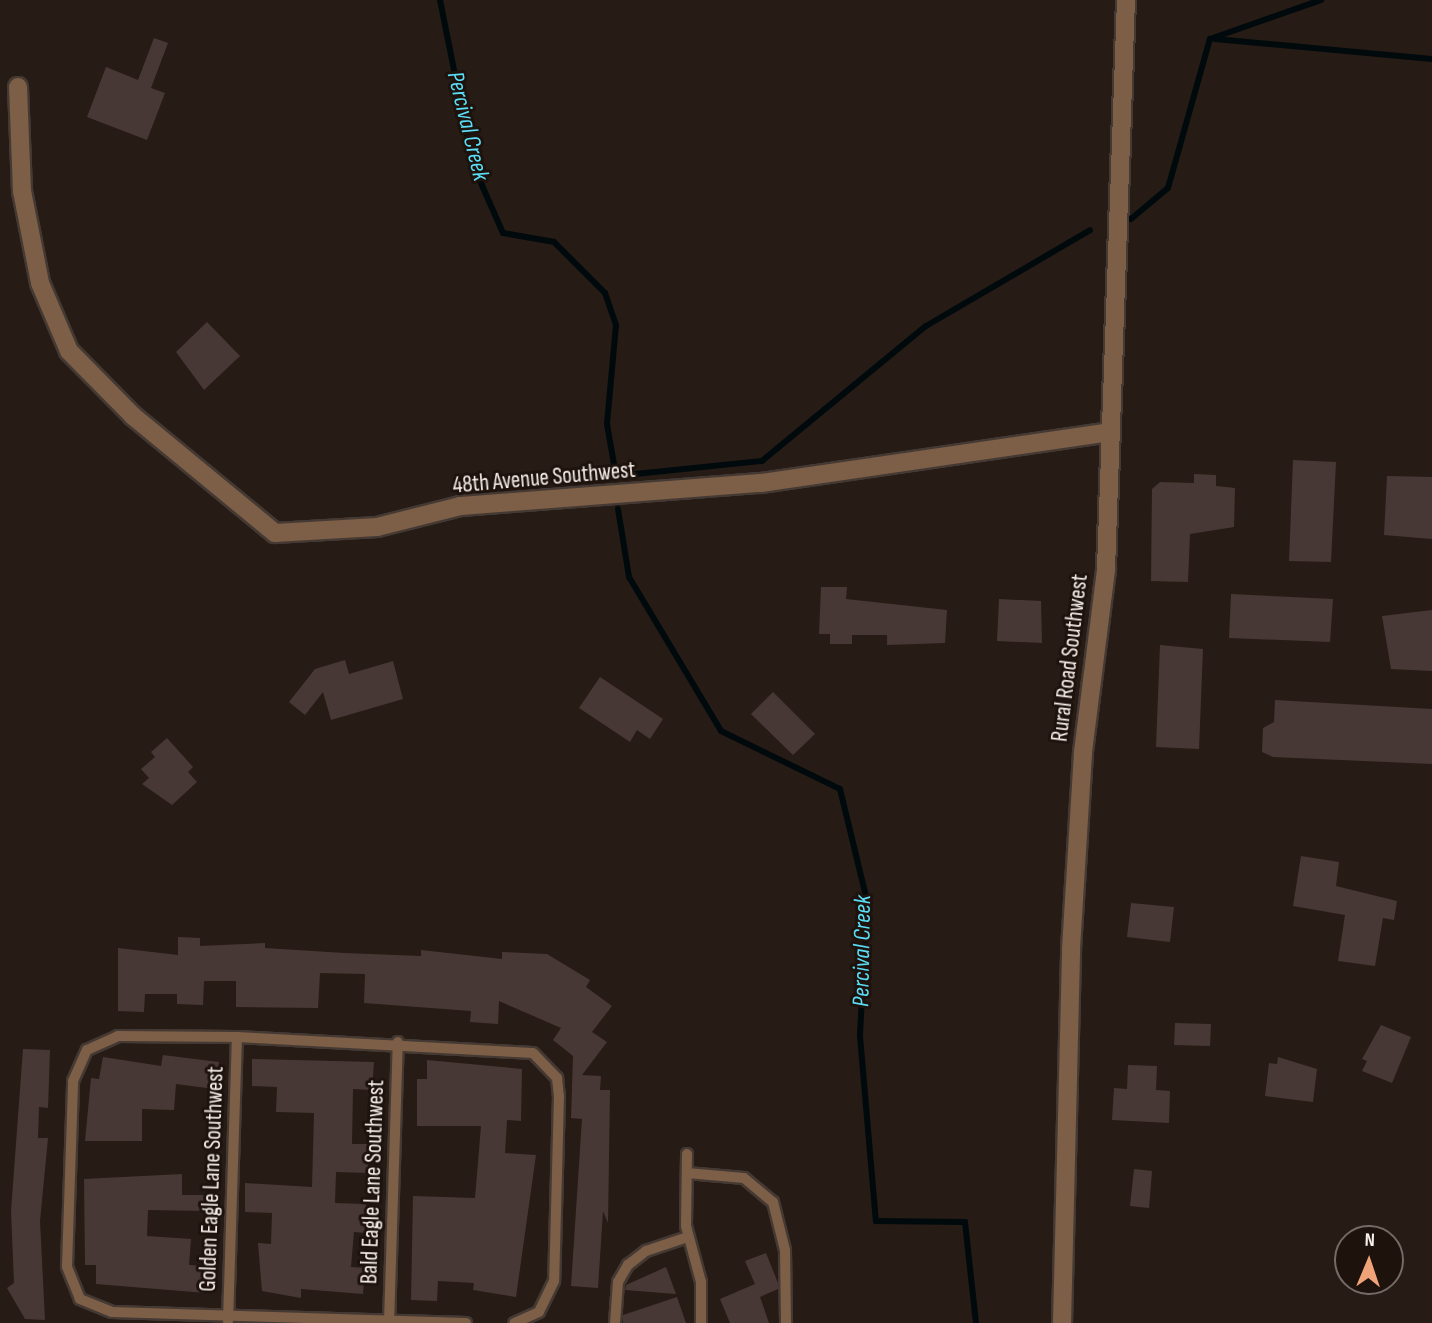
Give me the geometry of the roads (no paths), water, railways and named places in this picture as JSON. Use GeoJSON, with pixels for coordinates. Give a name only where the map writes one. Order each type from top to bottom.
{"type":"FeatureCollection","features":[{"type":"Feature","properties":{"kind":"street","name":"Rural Road Southwest"},"geometry":{"type":"LineString","coordinates":[[1062,1323],[1079,800],[1107,569],[1109,432],[1126,0]]}},
{"type":"Feature","properties":{"kind":"street","name":"48th Avenue Southwest"},"geometry":{"type":"LineString","coordinates":[[18,88],[27,217],[40,283],[69,351],[133,416],[275,533],[377,527],[460,506],[761,483],[1109,432]]}},
{"type":"Feature","properties":{"kind":"lane"},"geometry":{"type":"LineString","coordinates":[[466,1323],[228,1319],[112,1312],[80,1298],[67,1266],[72,1094],[77,1064],[101,1040],[237,1037],[516,1048],[533,1053],[556,1078],[554,1281],[539,1312],[514,1323]]}},
{"type":"Feature","properties":{"kind":"lane","name":"Golden Eagle Lane Southwest"},"geometry":{"type":"LineString","coordinates":[[228,1319],[237,1037]]}},
{"type":"Feature","properties":{"kind":"lane","name":"Bald Eagle Lane Southwest"},"geometry":{"type":"LineString","coordinates":[[389,1322],[398,1042]]}},
{"type":"Feature","properties":{"kind":"lane"},"geometry":{"type":"LineString","coordinates":[[687,1154],[688,1237],[701,1282],[701,1323]]}},
{"type":"Feature","properties":{"kind":"lane"},"geometry":{"type":"LineString","coordinates":[[687,1173],[744,1178],[773,1202],[785,1250],[786,1323]]}},
{"type":"Feature","properties":{"kind":"lane"},"geometry":{"type":"LineString","coordinates":[[615,1323],[618,1282],[628,1265],[646,1251],[688,1237]]}},
{"type":"Feature","properties":{"kind":"waterway","name":"Percival Creek"},"geometry":{"type":"LineString","coordinates":[[440,0],[473,165],[503,233],[554,242],[605,293],[616,325],[607,424],[616,476],[762,461],[926,326],[1090,230]]}},
{"type":"Feature","properties":{"kind":"waterway"},"geometry":{"type":"LineString","coordinates":[[1131,219],[1168,188],[1210,39],[1321,0]]}},
{"type":"Feature","properties":{"kind":"waterway"},"geometry":{"type":"LineString","coordinates":[[1215,39],[1432,59]]}},
{"type":"Feature","properties":{"kind":"waterway","name":"Percival Creek"},"geometry":{"type":"LineString","coordinates":[[618,509],[629,577],[721,731],[840,789],[867,901],[860,1036],[876,1221],[965,1222],[976,1323]]}}]}
